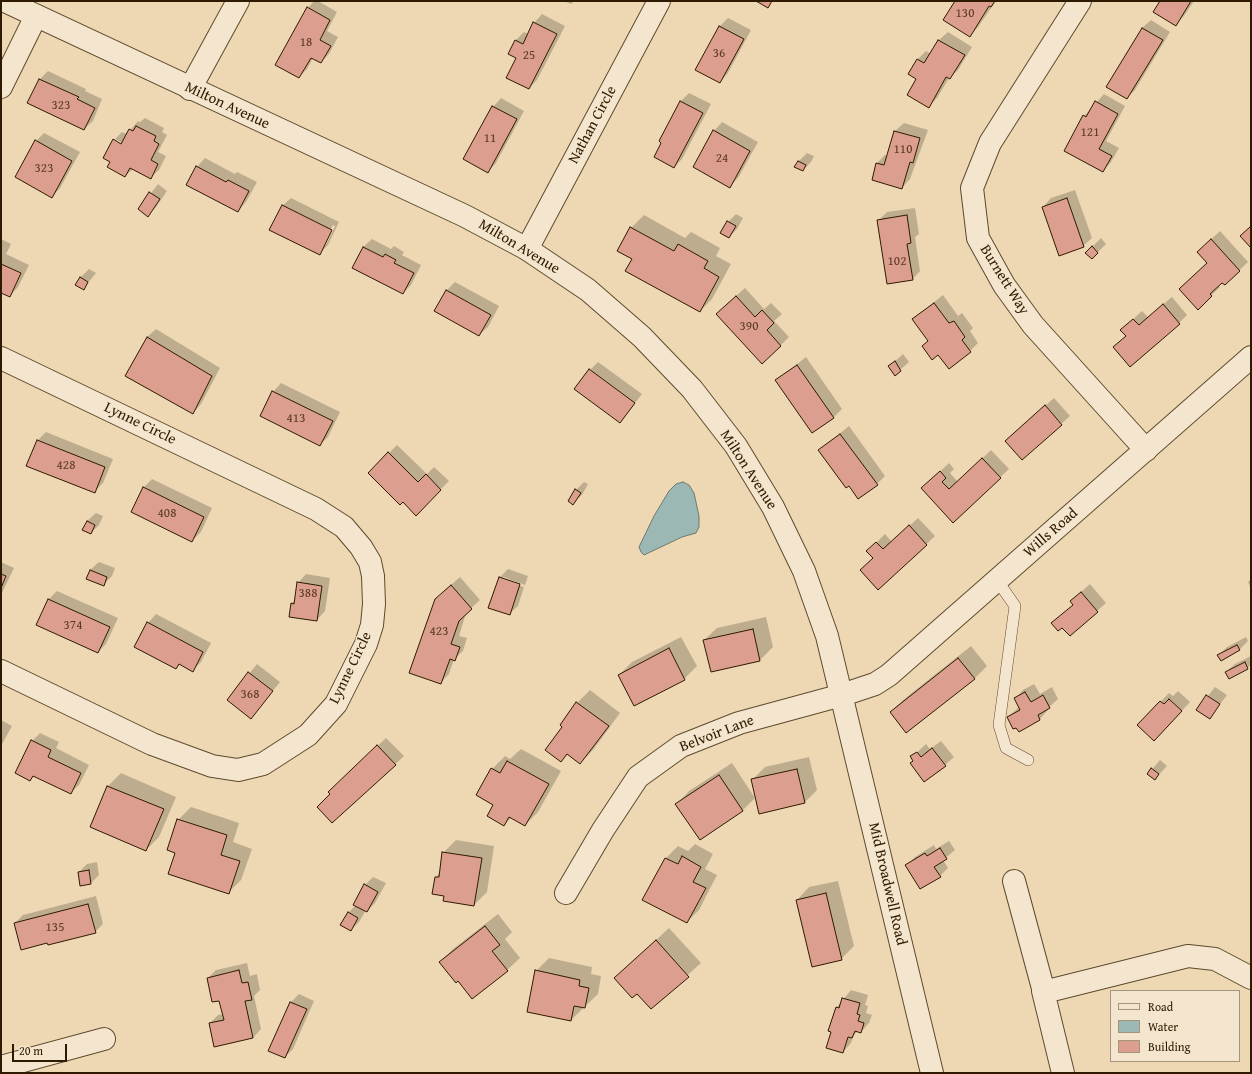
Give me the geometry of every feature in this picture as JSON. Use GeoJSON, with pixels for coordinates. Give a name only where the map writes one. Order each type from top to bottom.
{"type":"FeatureCollection","features":[{"type":"Feature","properties":{"kind":"street","name":"Milton Avenue"},"geometry":{"type":"LineString","coordinates":[[5,1],[190,89],[465,216],[527,249],[588,290],[642,337],[692,389],[736,446],[773,507],[804,571],[827,636],[842,695]]}},
{"type":"Feature","properties":{"kind":"street"},"geometry":{"type":"LineString","coordinates":[[190,89],[238,1]]}},
{"type":"Feature","properties":{"kind":"street","name":"Nathan Circle"},"geometry":{"type":"LineString","coordinates":[[527,249],[659,1]]}},
{"type":"Feature","properties":{"kind":"street","name":"Burnett Way"},"geometry":{"type":"LineString","coordinates":[[1080,1],[990,143],[972,188],[978,238],[1004,285],[1033,325],[1146,450]]}},
{"type":"Feature","properties":{"kind":"street"},"geometry":{"type":"LineString","coordinates":[[1,86],[36,16]]}},
{"type":"Feature","properties":{"kind":"street","name":"Wills Road"},"geometry":{"type":"LineString","coordinates":[[842,695],[875,684],[889,675],[1251,357]]}},
{"type":"Feature","properties":{"kind":"street","name":"Lynne Circle"},"geometry":{"type":"LineString","coordinates":[[1,358],[316,509],[344,527],[362,547],[370,562],[373,576],[374,604],[372,625],[366,644],[336,704],[308,735],[263,764],[238,770],[212,766],[152,744],[1,671]]}},
{"type":"Feature","properties":{"kind":"street","name":"Belvoir Lane"},"geometry":{"type":"LineString","coordinates":[[566,893],[603,830],[638,777],[668,755],[681,746],[739,723],[842,695]]}},
{"type":"Feature","properties":{"kind":"street","name":"Mid Broadwell Road"},"geometry":{"type":"LineString","coordinates":[[842,695],[932,1073]]}},
{"type":"Feature","properties":{"kind":"street"},"geometry":{"type":"LineString","coordinates":[[1014,881],[1044,991],[1063,1073]]}},
{"type":"Feature","properties":{"kind":"street"},"geometry":{"type":"LineString","coordinates":[[1044,991],[1188,956],[1215,959],[1251,978]]}},
{"type":"Feature","properties":{"kind":"street"},"geometry":{"type":"LineString","coordinates":[[1,1066],[104,1038]]}},
{"type":"Feature","properties":{"kind":"lane"},"geometry":{"type":"LineString","coordinates":[[997,580],[1016,606],[998,725],[1006,748],[1028,760]]}},
{"type":"Feature","properties":{"kind":"water"},"geometry":{"type":"Polygon","coordinates":[[[683,482],[689,485],[694,493],[699,516],[699,527],[696,533],[682,537],[644,555],[639,547],[654,516],[669,491],[676,484],[683,482]]]}},
{"type":"Feature","properties":{"kind":"building"},"geometry":{"type":"Polygon","coordinates":[[[756,1],[772,1],[768,8],[756,1]]]}},
{"type":"Feature","properties":{"kind":"building"},"geometry":{"type":"Polygon","coordinates":[[[955,1],[995,1],[991,7],[989,6],[970,37],[943,20],[955,1]]]}},
{"type":"Feature","properties":{"kind":"building"},"geometry":{"type":"Polygon","coordinates":[[[1160,1],[1191,1],[1176,26],[1153,12],[1160,1]]]}},
{"type":"Feature","properties":{"kind":"building"},"geometry":{"type":"Polygon","coordinates":[[[307,7],[330,20],[320,40],[331,46],[321,63],[311,58],[299,78],[275,65],[307,7]]]}},
{"type":"Feature","properties":{"kind":"building"},"geometry":{"type":"Polygon","coordinates":[[[533,22],[557,34],[529,89],[506,78],[516,58],[508,54],[515,40],[523,44],[533,22]]]}},
{"type":"Feature","properties":{"kind":"building"},"geometry":{"type":"Polygon","coordinates":[[[719,26],[744,39],[720,83],[695,70],[719,26]]]}},
{"type":"Feature","properties":{"kind":"building"},"geometry":{"type":"Polygon","coordinates":[[[1142,28],[1163,40],[1127,99],[1106,87],[1142,28]]]}},
{"type":"Feature","properties":{"kind":"building"},"geometry":{"type":"Polygon","coordinates":[[[938,40],[965,55],[950,79],[946,77],[929,108],[907,95],[916,79],[908,74],[917,59],[924,63],[938,40]]]}},
{"type":"Feature","properties":{"kind":"building"},"geometry":{"type":"Polygon","coordinates":[[[39,79],[79,97],[77,99],[95,108],[84,130],[27,103],[39,79]]]}},
{"type":"Feature","properties":{"kind":"building"},"geometry":{"type":"Polygon","coordinates":[[[680,101],[703,113],[674,168],[654,157],[661,143],[659,141],[680,101]]]}},
{"type":"Feature","properties":{"kind":"building"},"geometry":{"type":"Polygon","coordinates":[[[1095,101],[1118,114],[1099,149],[1112,156],[1103,172],[1064,151],[1083,115],[1086,117],[1095,101]]]}},
{"type":"Feature","properties":{"kind":"building"},"geometry":{"type":"Polygon","coordinates":[[[492,106],[517,119],[488,173],[463,159],[492,106]]]}},
{"type":"Feature","properties":{"kind":"building"},"geometry":{"type":"Polygon","coordinates":[[[136,126],[156,136],[154,141],[159,144],[151,160],[158,164],[151,179],[130,168],[125,177],[107,167],[110,162],[103,158],[113,139],[121,144],[129,129],[133,131],[136,126]]]}},
{"type":"Feature","properties":{"kind":"building"},"geometry":{"type":"Polygon","coordinates":[[[713,130],[750,151],[730,188],[693,167],[713,130]]]}},
{"type":"Feature","properties":{"kind":"building"},"geometry":{"type":"Polygon","coordinates":[[[894,131],[920,138],[913,163],[910,162],[902,189],[872,180],[876,163],[884,165],[894,131]]]}},
{"type":"Feature","properties":{"kind":"building"},"geometry":{"type":"Polygon","coordinates":[[[35,140],[72,161],[52,198],[15,177],[35,140]]]}},
{"type":"Feature","properties":{"kind":"building"},"geometry":{"type":"Polygon","coordinates":[[[798,161],[806,165],[803,171],[794,167],[798,161]]]}},
{"type":"Feature","properties":{"kind":"building"},"geometry":{"type":"Polygon","coordinates":[[[196,166],[226,182],[228,180],[249,191],[238,212],[186,185],[196,166]]]}},
{"type":"Feature","properties":{"kind":"building"},"geometry":{"type":"Polygon","coordinates":[[[149,192],[160,199],[148,217],[138,209],[149,192]]]}},
{"type":"Feature","properties":{"kind":"building"},"geometry":{"type":"Polygon","coordinates":[[[1067,198],[1084,247],[1059,256],[1042,207],[1067,198]]]}},
{"type":"Feature","properties":{"kind":"building"},"geometry":{"type":"Polygon","coordinates":[[[282,205],[332,230],[320,255],[269,230],[282,205]]]}},
{"type":"Feature","properties":{"kind":"building"},"geometry":{"type":"Polygon","coordinates":[[[907,215],[911,243],[907,244],[913,280],[887,284],[877,220],[907,215]]]}},
{"type":"Feature","properties":{"kind":"building"},"geometry":{"type":"Polygon","coordinates":[[[727,221],[736,226],[729,238],[720,233],[727,221]]]}},
{"type":"Feature","properties":{"kind":"building"},"geometry":{"type":"Polygon","coordinates":[[[1251,226],[1251,248],[1240,236],[1251,226]]]}},
{"type":"Feature","properties":{"kind":"building"},"geometry":{"type":"Polygon","coordinates":[[[630,227],[674,251],[678,244],[708,261],[704,268],[719,277],[700,312],[625,271],[632,259],[617,251],[630,227]]]}},
{"type":"Feature","properties":{"kind":"building"},"geometry":{"type":"Polygon","coordinates":[[[1211,239],[1240,271],[1225,285],[1222,283],[1210,294],[1212,296],[1198,310],[1179,289],[1207,263],[1197,252],[1211,239]]]}},
{"type":"Feature","properties":{"kind":"building"},"geometry":{"type":"Polygon","coordinates":[[[1092,246],[1098,253],[1092,259],[1085,253],[1092,246]]]}},
{"type":"Feature","properties":{"kind":"building"},"geometry":{"type":"Polygon","coordinates":[[[363,247],[383,257],[385,254],[396,260],[394,263],[414,273],[403,294],[352,268],[363,247]]]}},
{"type":"Feature","properties":{"kind":"building"},"geometry":{"type":"Polygon","coordinates":[[[1,264],[21,273],[10,297],[1,293],[1,264]]]}},
{"type":"Feature","properties":{"kind":"building"},"geometry":{"type":"Polygon","coordinates":[[[80,277],[88,282],[84,290],[75,285],[80,277]]]}},
{"type":"Feature","properties":{"kind":"building"},"geometry":{"type":"Polygon","coordinates":[[[446,290],[491,315],[479,336],[434,311],[446,290]]]}},
{"type":"Feature","properties":{"kind":"building"},"geometry":{"type":"Polygon","coordinates":[[[736,296],[755,317],[762,310],[774,323],[767,330],[781,346],[762,364],[716,314],[736,296]]]}},
{"type":"Feature","properties":{"kind":"building"},"geometry":{"type":"Polygon","coordinates":[[[934,303],[949,323],[954,321],[965,337],[962,340],[971,352],[949,369],[938,355],[932,360],[922,346],[928,341],[912,319],[934,303]]]}},
{"type":"Feature","properties":{"kind":"building"},"geometry":{"type":"Polygon","coordinates":[[[1163,304],[1180,324],[1130,367],[1113,347],[1126,336],[1120,330],[1133,319],[1139,325],[1163,304]]]}},
{"type":"Feature","properties":{"kind":"building"},"geometry":{"type":"Polygon","coordinates":[[[147,337],[212,376],[193,414],[125,376],[147,337]]]}},
{"type":"Feature","properties":{"kind":"building"},"geometry":{"type":"Polygon","coordinates":[[[895,361],[901,371],[895,376],[888,366],[895,361]]]}},
{"type":"Feature","properties":{"kind":"building"},"geometry":{"type":"Polygon","coordinates":[[[797,365],[834,418],[812,433],[775,380],[797,365]]]}},
{"type":"Feature","properties":{"kind":"building"},"geometry":{"type":"Polygon","coordinates":[[[589,369],[635,403],[620,423],[574,389],[589,369]]]}},
{"type":"Feature","properties":{"kind":"building"},"geometry":{"type":"Polygon","coordinates":[[[272,391],[333,421],[320,446],[260,416],[272,391]]]}},
{"type":"Feature","properties":{"kind":"building"},"geometry":{"type":"Polygon","coordinates":[[[1045,405],[1062,425],[1022,460],[1005,441],[1045,405]]]}},
{"type":"Feature","properties":{"kind":"building"},"geometry":{"type":"Polygon","coordinates":[[[840,434],[878,485],[858,499],[849,486],[846,488],[818,450],[840,434]]]}},
{"type":"Feature","properties":{"kind":"building"},"geometry":{"type":"Polygon","coordinates":[[[37,440],[105,467],[95,493],[26,466],[37,440]]]}},
{"type":"Feature","properties":{"kind":"building"},"geometry":{"type":"Polygon","coordinates":[[[388,452],[418,482],[426,474],[441,490],[416,516],[403,502],[400,505],[368,473],[388,452]]]}},
{"type":"Feature","properties":{"kind":"building"},"geometry":{"type":"Polygon","coordinates":[[[982,458],[1001,478],[953,523],[921,488],[940,471],[946,478],[942,482],[949,489],[982,458]]]}},
{"type":"Feature","properties":{"kind":"building"},"geometry":{"type":"Polygon","coordinates":[[[143,487],[204,517],[192,542],[131,512],[143,487]]]}},
{"type":"Feature","properties":{"kind":"building"},"geometry":{"type":"Polygon","coordinates":[[[575,489],[581,493],[573,505],[568,501],[575,489]]]}},
{"type":"Feature","properties":{"kind":"building"},"geometry":{"type":"Polygon","coordinates":[[[87,521],[95,525],[91,534],[82,530],[87,521]]]}},
{"type":"Feature","properties":{"kind":"building"},"geometry":{"type":"Polygon","coordinates":[[[909,525],[927,545],[878,590],[860,570],[873,558],[866,551],[876,542],[883,549],[909,525]]]}},
{"type":"Feature","properties":{"kind":"building"},"geometry":{"type":"Polygon","coordinates":[[[90,570],[107,577],[104,586],[86,579],[90,570]]]}},
{"type":"Feature","properties":{"kind":"building"},"geometry":{"type":"Polygon","coordinates":[[[1,574],[6,576],[1,588],[1,574]]]}},
{"type":"Feature","properties":{"kind":"building"},"geometry":{"type":"Polygon","coordinates":[[[499,577],[520,584],[510,615],[488,608],[499,577]]]}},
{"type":"Feature","properties":{"kind":"building"},"geometry":{"type":"Polygon","coordinates":[[[297,582],[322,586],[317,621],[289,617],[291,603],[294,604],[297,582]]]}},
{"type":"Feature","properties":{"kind":"building"},"geometry":{"type":"Polygon","coordinates":[[[451,585],[472,609],[459,621],[451,644],[460,647],[455,661],[450,659],[441,684],[409,673],[435,599],[451,585]]]}},
{"type":"Feature","properties":{"kind":"building"},"geometry":{"type":"Polygon","coordinates":[[[1081,592],[1098,612],[1070,636],[1062,628],[1058,631],[1051,623],[1073,605],[1070,601],[1081,592]]]}},
{"type":"Feature","properties":{"kind":"building"},"geometry":{"type":"Polygon","coordinates":[[[48,599],[110,627],[98,653],[36,625],[48,599]]]}},
{"type":"Feature","properties":{"kind":"building"},"geometry":{"type":"Polygon","coordinates":[[[147,622],[203,652],[193,672],[179,664],[176,669],[134,647],[147,622]]]}},
{"type":"Feature","properties":{"kind":"building"},"geometry":{"type":"Polygon","coordinates":[[[753,629],[760,661],[711,672],[703,640],[753,629]]]}},
{"type":"Feature","properties":{"kind":"building"},"geometry":{"type":"Polygon","coordinates":[[[1237,645],[1240,650],[1221,661],[1217,655],[1237,645]]]}},
{"type":"Feature","properties":{"kind":"building"},"geometry":{"type":"Polygon","coordinates":[[[669,648],[685,680],[634,706],[618,675],[669,648]]]}},
{"type":"Feature","properties":{"kind":"building"},"geometry":{"type":"Polygon","coordinates":[[[958,658],[975,679],[906,733],[890,712],[958,658]]]}},
{"type":"Feature","properties":{"kind":"building"},"geometry":{"type":"Polygon","coordinates":[[[1245,662],[1248,669],[1229,679],[1225,672],[1245,662]]]}},
{"type":"Feature","properties":{"kind":"building"},"geometry":{"type":"Polygon","coordinates":[[[248,672],[273,691],[251,719],[227,700],[248,672]]]}},
{"type":"Feature","properties":{"kind":"building"},"geometry":{"type":"Polygon","coordinates":[[[1025,692],[1031,702],[1043,695],[1050,708],[1038,715],[1040,720],[1019,732],[1016,728],[1013,729],[1007,717],[1020,710],[1014,698],[1025,692]]]}},
{"type":"Feature","properties":{"kind":"building"},"geometry":{"type":"Polygon","coordinates":[[[1206,695],[1220,704],[1210,719],[1196,710],[1206,695]]]}},
{"type":"Feature","properties":{"kind":"building"},"geometry":{"type":"Polygon","coordinates":[[[1169,699],[1182,711],[1154,741],[1137,725],[1160,701],[1164,704],[1169,699]]]}},
{"type":"Feature","properties":{"kind":"building"},"geometry":{"type":"Polygon","coordinates":[[[576,702],[609,726],[580,764],[567,754],[561,762],[545,750],[562,727],[560,725],[576,702]]]}},
{"type":"Feature","properties":{"kind":"building"},"geometry":{"type":"Polygon","coordinates":[[[31,740],[51,750],[48,757],[81,773],[71,794],[33,776],[30,781],[15,773],[31,740]]]}},
{"type":"Feature","properties":{"kind":"building"},"geometry":{"type":"Polygon","coordinates":[[[377,745],[396,765],[332,823],[317,807],[330,794],[328,792],[377,745]]]}},
{"type":"Feature","properties":{"kind":"building"},"geometry":{"type":"Polygon","coordinates":[[[932,748],[946,766],[924,782],[910,763],[913,761],[910,756],[917,752],[921,757],[932,748]]]}},
{"type":"Feature","properties":{"kind":"building"},"geometry":{"type":"Polygon","coordinates":[[[507,761],[549,784],[525,826],[509,817],[504,826],[487,816],[493,805],[476,795],[491,768],[500,773],[507,761]]]}},
{"type":"Feature","properties":{"kind":"building"},"geometry":{"type":"Polygon","coordinates":[[[1151,768],[1159,774],[1155,780],[1147,774],[1151,768]]]}},
{"type":"Feature","properties":{"kind":"building"},"geometry":{"type":"Polygon","coordinates":[[[797,769],[805,803],[759,814],[751,779],[797,769]]]}},
{"type":"Feature","properties":{"kind":"building"},"geometry":{"type":"Polygon","coordinates":[[[719,775],[743,811],[700,840],[675,804],[719,775]]]}},
{"type":"Feature","properties":{"kind":"building"},"geometry":{"type":"Polygon","coordinates":[[[107,786],[164,809],[146,851],[90,827],[107,786]]]}},
{"type":"Feature","properties":{"kind":"building"},"geometry":{"type":"Polygon","coordinates":[[[177,819],[227,835],[221,855],[240,861],[229,894],[168,874],[175,853],[167,850],[177,819]]]}},
{"type":"Feature","properties":{"kind":"building"},"geometry":{"type":"Polygon","coordinates":[[[940,848],[947,859],[934,867],[941,877],[920,889],[905,865],[925,853],[927,856],[940,848]]]}},
{"type":"Feature","properties":{"kind":"building"},"geometry":{"type":"Polygon","coordinates":[[[442,852],[482,858],[474,906],[443,901],[444,896],[432,894],[435,877],[439,877],[442,852]]]}},
{"type":"Feature","properties":{"kind":"building"},"geometry":{"type":"Polygon","coordinates":[[[682,856],[701,867],[693,882],[706,888],[687,923],[642,900],[665,858],[678,864],[682,856]]]}},
{"type":"Feature","properties":{"kind":"building"},"geometry":{"type":"Polygon","coordinates":[[[89,870],[91,884],[80,886],[78,872],[89,870]]]}},
{"type":"Feature","properties":{"kind":"building"},"geometry":{"type":"Polygon","coordinates":[[[364,884],[378,892],[367,912],[353,905],[364,884]]]}},
{"type":"Feature","properties":{"kind":"building"},"geometry":{"type":"Polygon","coordinates":[[[826,893],[842,960],[812,967],[796,900],[826,893]]]}},
{"type":"Feature","properties":{"kind":"building"},"geometry":{"type":"Polygon","coordinates":[[[88,904],[96,933],[21,950],[14,923],[88,904]]]}},
{"type":"Feature","properties":{"kind":"building"},"geometry":{"type":"Polygon","coordinates":[[[348,912],[358,918],[351,931],[340,925],[348,912]]]}},
{"type":"Feature","properties":{"kind":"building"},"geometry":{"type":"Polygon","coordinates":[[[485,926],[500,945],[492,951],[508,971],[472,999],[458,981],[456,983],[439,962],[485,926]]]}},
{"type":"Feature","properties":{"kind":"building"},"geometry":{"type":"Polygon","coordinates":[[[656,940],[689,977],[651,1009],[637,994],[632,998],[614,978],[656,940]]]}},
{"type":"Feature","properties":{"kind":"building"},"geometry":{"type":"Polygon","coordinates":[[[239,970],[242,983],[248,982],[252,1000],[245,1001],[253,1038],[214,1047],[209,1023],[224,1020],[219,1001],[212,1002],[207,978],[239,970]]]}},
{"type":"Feature","properties":{"kind":"building"},"geometry":{"type":"Polygon","coordinates":[[[535,970],[580,980],[579,986],[589,988],[585,1008],[574,1006],[571,1021],[527,1012],[535,970]]]}},
{"type":"Feature","properties":{"kind":"building"},"geometry":{"type":"Polygon","coordinates":[[[842,998],[860,1003],[857,1014],[860,1015],[858,1021],[864,1023],[861,1033],[855,1031],[852,1038],[848,1037],[843,1053],[826,1048],[831,1032],[828,1031],[836,1007],[839,1008],[842,998]]]}},
{"type":"Feature","properties":{"kind":"building"},"geometry":{"type":"Polygon","coordinates":[[[290,1002],[307,1009],[285,1058],[268,1051],[290,1002]]]}}]}
